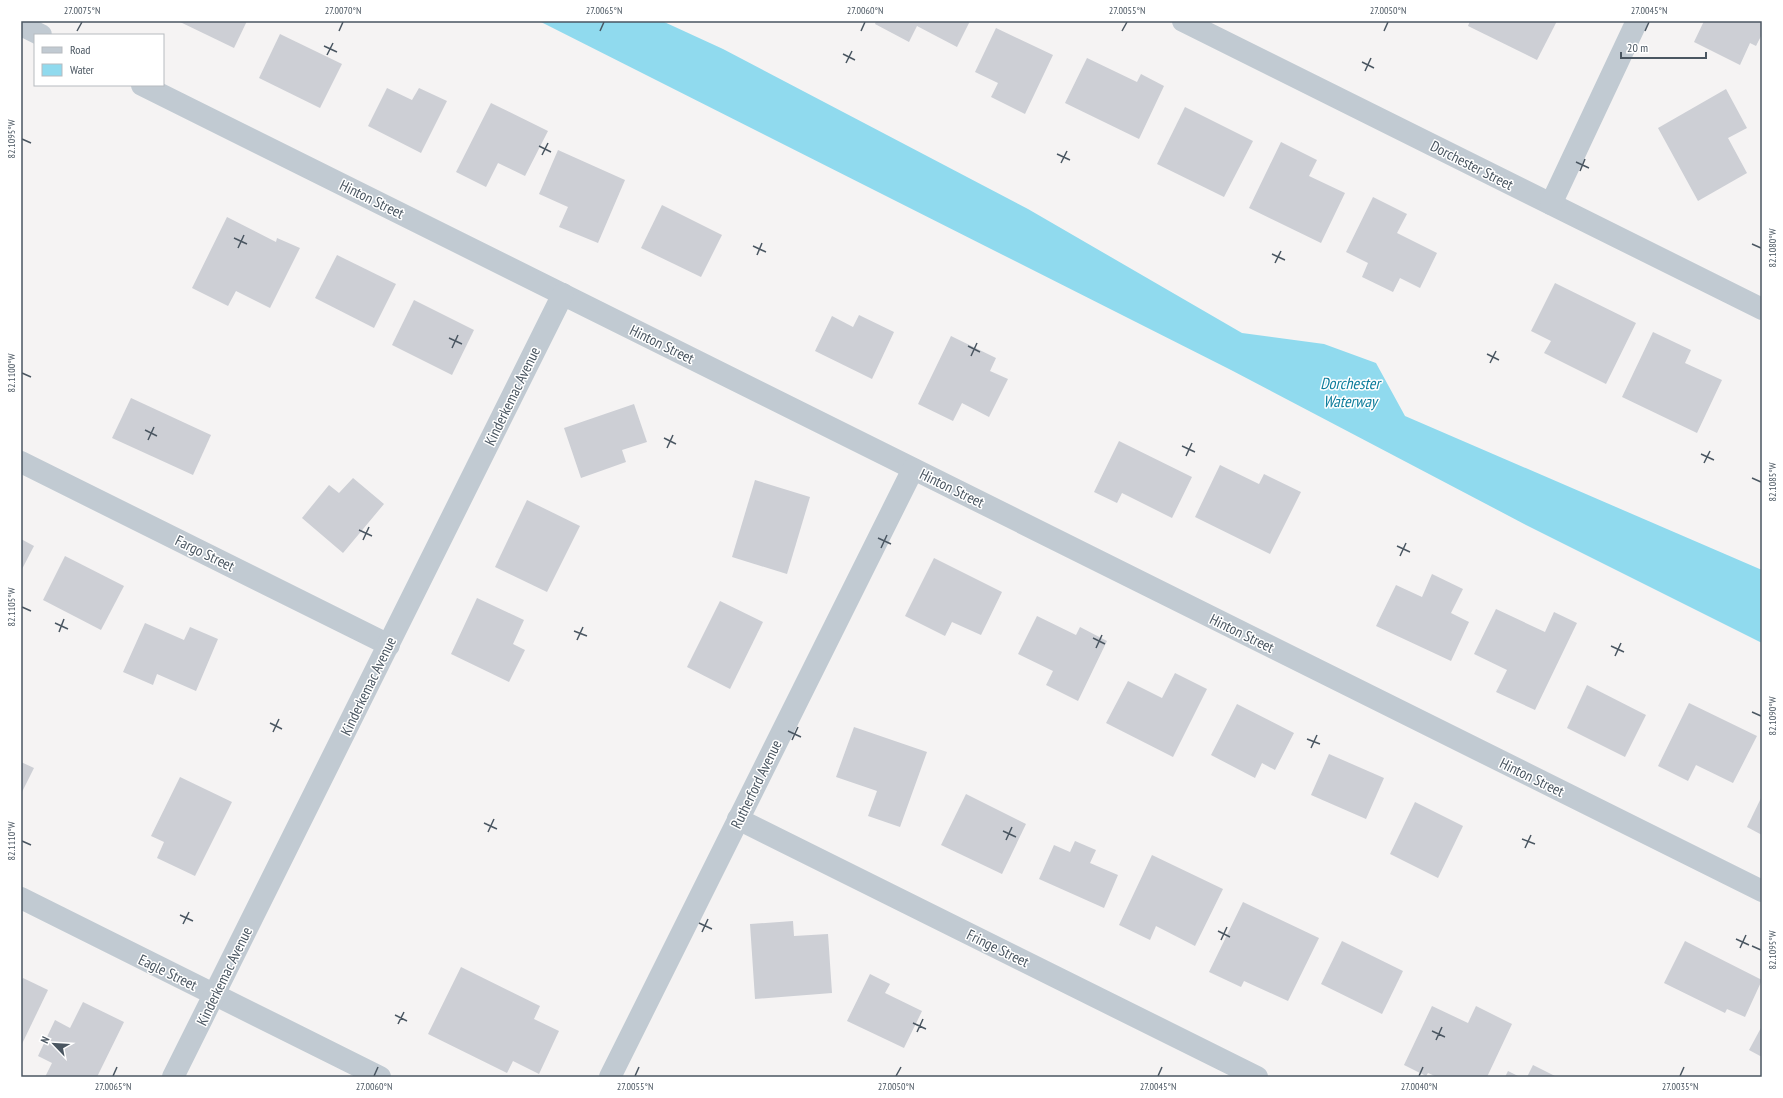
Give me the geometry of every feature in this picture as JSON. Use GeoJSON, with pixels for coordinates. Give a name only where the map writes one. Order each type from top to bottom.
{"type":"FeatureCollection","features":[{"type":"Feature","properties":{"kind":"street"},"geometry":{"type":"LineString","coordinates":[[1550,204],[1637,21]]}},
{"type":"Feature","properties":{"kind":"street","name":"Dorchester Street"},"geometry":{"type":"LineString","coordinates":[[1196,24],[1550,204],[1762,309]]}},
{"type":"Feature","properties":{"kind":"street"},"geometry":{"type":"LineString","coordinates":[[21,25],[39,34]]}},
{"type":"Feature","properties":{"kind":"street","name":"Hinton Street"},"geometry":{"type":"LineString","coordinates":[[144,86],[1762,891]]}},
{"type":"Feature","properties":{"kind":"street","name":"Kinderkemac Avenue"},"geometry":{"type":"LineString","coordinates":[[173,1077],[563,294]]}},
{"type":"Feature","properties":{"kind":"street","name":"Fargo Street"},"geometry":{"type":"LineString","coordinates":[[21,462],[388,645]]}},
{"type":"Feature","properties":{"kind":"street","name":"Rutherford Avenue"},"geometry":{"type":"LineString","coordinates":[[610,1077],[912,469]]}},
{"type":"Feature","properties":{"kind":"street","name":"Fringe Street"},"geometry":{"type":"LineString","coordinates":[[738,819],[1257,1077]]}},
{"type":"Feature","properties":{"kind":"street","name":"Eagle Street"},"geometry":{"type":"LineString","coordinates":[[21,898],[380,1077]]}},
{"type":"Feature","properties":{"kind":"water","name":"Dorchester Waterway"},"geometry":{"type":"Polygon","coordinates":[[[539,21],[662,21],[723,49],[1028,209],[1242,333],[1324,344],[1376,363],[1405,416],[1762,570],[1762,643],[1528,526],[1231,370],[539,21]]]}},
{"type":"Feature","properties":{"kind":"building"},"geometry":{"type":"Polygon","coordinates":[[[178,21],[247,21],[234,48],[178,21]]]}},
{"type":"Feature","properties":{"kind":"building"},"geometry":{"type":"Polygon","coordinates":[[[876,21],[970,21],[957,47],[917,26],[909,42],[875,24],[876,21]]]}},
{"type":"Feature","properties":{"kind":"building"},"geometry":{"type":"Polygon","coordinates":[[[1470,21],[1557,21],[1537,60],[1468,26],[1470,21]]]}},
{"type":"Feature","properties":{"kind":"building"},"geometry":{"type":"Polygon","coordinates":[[[1704,21],[1762,21],[1762,34],[1756,46],[1750,43],[1740,65],[1694,42],[1704,21]]]}},
{"type":"Feature","properties":{"kind":"building"},"geometry":{"type":"Polygon","coordinates":[[[996,28],[1053,55],[1025,114],[991,97],[998,83],[975,72],[996,28]]]}},
{"type":"Feature","properties":{"kind":"building"},"geometry":{"type":"Polygon","coordinates":[[[280,34],[342,64],[320,108],[259,78],[280,34]]]}},
{"type":"Feature","properties":{"kind":"building"},"geometry":{"type":"Polygon","coordinates":[[[1087,58],[1137,82],[1141,74],[1164,86],[1139,139],[1065,103],[1087,58]]]}},
{"type":"Feature","properties":{"kind":"building"},"geometry":{"type":"Polygon","coordinates":[[[387,88],[412,100],[419,88],[447,101],[421,153],[368,126],[387,88]]]}},
{"type":"Feature","properties":{"kind":"building"},"geometry":{"type":"Polygon","coordinates":[[[1726,89],[1747,128],[1728,138],[1747,173],[1698,201],[1658,128],[1726,89]]]}},
{"type":"Feature","properties":{"kind":"building"},"geometry":{"type":"Polygon","coordinates":[[[491,103],[548,131],[525,176],[498,163],[486,187],[456,172],[491,103]]]}},
{"type":"Feature","properties":{"kind":"building"},"geometry":{"type":"Polygon","coordinates":[[[1185,107],[1253,141],[1224,197],[1157,164],[1185,107]]]}},
{"type":"Feature","properties":{"kind":"building"},"geometry":{"type":"Polygon","coordinates":[[[1281,142],[1317,160],[1309,176],[1345,193],[1321,243],[1249,208],[1281,142]]]}},
{"type":"Feature","properties":{"kind":"building"},"geometry":{"type":"Polygon","coordinates":[[[558,150],[625,180],[598,243],[559,227],[568,207],[539,194],[558,150]]]}},
{"type":"Feature","properties":{"kind":"building"},"geometry":{"type":"Polygon","coordinates":[[[1373,197],[1407,214],[1397,233],[1437,253],[1420,288],[1400,278],[1393,292],[1362,277],[1368,263],[1346,252],[1373,197]]]}},
{"type":"Feature","properties":{"kind":"building"},"geometry":{"type":"Polygon","coordinates":[[[662,205],[722,235],[701,277],[641,248],[662,205]]]}},
{"type":"Feature","properties":{"kind":"building"},"geometry":{"type":"Polygon","coordinates":[[[227,217],[276,242],[277,238],[300,248],[270,308],[236,291],[228,306],[192,288],[227,217]]]}},
{"type":"Feature","properties":{"kind":"building"},"geometry":{"type":"Polygon","coordinates":[[[337,255],[396,284],[374,328],[315,298],[337,255]]]}},
{"type":"Feature","properties":{"kind":"building"},"geometry":{"type":"Polygon","coordinates":[[[1555,283],[1636,323],[1606,384],[1544,353],[1551,341],[1531,331],[1555,283]]]}},
{"type":"Feature","properties":{"kind":"building"},"geometry":{"type":"Polygon","coordinates":[[[414,300],[474,330],[452,375],[392,345],[414,300]]]}},
{"type":"Feature","properties":{"kind":"building"},"geometry":{"type":"Polygon","coordinates":[[[859,315],[894,332],[872,379],[815,351],[832,316],[853,327],[859,315]]]}},
{"type":"Feature","properties":{"kind":"building"},"geometry":{"type":"Polygon","coordinates":[[[1653,332],[1691,350],[1685,363],[1722,380],[1697,433],[1622,397],[1653,332]]]}},
{"type":"Feature","properties":{"kind":"building"},"geometry":{"type":"Polygon","coordinates":[[[951,336],[996,358],[990,371],[1008,379],[989,417],[962,403],[953,421],[918,404],[951,336]]]}},
{"type":"Feature","properties":{"kind":"building"},"geometry":{"type":"Polygon","coordinates":[[[131,398],[211,435],[193,475],[112,438],[131,398]]]}},
{"type":"Feature","properties":{"kind":"building"},"geometry":{"type":"Polygon","coordinates":[[[634,404],[647,442],[622,450],[626,462],[581,478],[564,428],[634,404]]]}},
{"type":"Feature","properties":{"kind":"building"},"geometry":{"type":"Polygon","coordinates":[[[1119,441],[1192,477],[1172,518],[1122,493],[1117,503],[1094,492],[1119,441]]]}},
{"type":"Feature","properties":{"kind":"building"},"geometry":{"type":"Polygon","coordinates":[[[1220,465],[1259,484],[1264,474],[1301,492],[1270,554],[1195,517],[1220,465]]]}},
{"type":"Feature","properties":{"kind":"building"},"geometry":{"type":"Polygon","coordinates":[[[353,478],[384,504],[343,553],[302,518],[329,485],[339,493],[353,478]]]}},
{"type":"Feature","properties":{"kind":"building"},"geometry":{"type":"Polygon","coordinates":[[[755,480],[810,497],[787,574],[732,557],[755,480]]]}},
{"type":"Feature","properties":{"kind":"building"},"geometry":{"type":"Polygon","coordinates":[[[527,500],[580,526],[547,592],[495,567],[527,500]]]}},
{"type":"Feature","properties":{"kind":"building"},"geometry":{"type":"Polygon","coordinates":[[[21,539],[34,546],[21,571],[21,539]]]}},
{"type":"Feature","properties":{"kind":"building"},"geometry":{"type":"Polygon","coordinates":[[[65,556],[124,586],[101,630],[43,600],[65,556]]]}},
{"type":"Feature","properties":{"kind":"building"},"geometry":{"type":"Polygon","coordinates":[[[934,558],[1002,592],[981,635],[952,622],[945,636],[905,616],[934,558]]]}},
{"type":"Feature","properties":{"kind":"building"},"geometry":{"type":"Polygon","coordinates":[[[1432,574],[1463,589],[1451,613],[1469,622],[1451,661],[1376,626],[1396,585],[1422,597],[1432,574]]]}},
{"type":"Feature","properties":{"kind":"building"},"geometry":{"type":"Polygon","coordinates":[[[477,598],[524,620],[513,644],[525,650],[509,682],[451,654],[477,598]]]}},
{"type":"Feature","properties":{"kind":"building"},"geometry":{"type":"Polygon","coordinates":[[[720,601],[763,622],[730,689],[687,667],[720,601]]]}},
{"type":"Feature","properties":{"kind":"building"},"geometry":{"type":"Polygon","coordinates":[[[1496,609],[1545,632],[1554,612],[1577,623],[1535,710],[1496,692],[1507,670],[1474,654],[1496,609]]]}},
{"type":"Feature","properties":{"kind":"building"},"geometry":{"type":"Polygon","coordinates":[[[1037,616],[1076,635],[1080,627],[1107,641],[1078,701],[1046,685],[1053,671],[1018,654],[1037,616]]]}},
{"type":"Feature","properties":{"kind":"building"},"geometry":{"type":"Polygon","coordinates":[[[145,623],[184,640],[190,627],[218,639],[196,691],[157,674],[153,685],[123,672],[145,623]]]}},
{"type":"Feature","properties":{"kind":"building"},"geometry":{"type":"Polygon","coordinates":[[[1175,673],[1207,689],[1173,757],[1106,723],[1128,681],[1162,698],[1175,673]]]}},
{"type":"Feature","properties":{"kind":"building"},"geometry":{"type":"Polygon","coordinates":[[[1587,685],[1646,715],[1625,757],[1567,728],[1587,685]]]}},
{"type":"Feature","properties":{"kind":"building"},"geometry":{"type":"Polygon","coordinates":[[[1689,703],[1757,736],[1733,783],[1696,765],[1688,781],[1658,766],[1689,703]]]}},
{"type":"Feature","properties":{"kind":"building"},"geometry":{"type":"Polygon","coordinates":[[[1237,704],[1294,733],[1275,770],[1262,763],[1255,778],[1211,755],[1237,704]]]}},
{"type":"Feature","properties":{"kind":"building"},"geometry":{"type":"Polygon","coordinates":[[[854,727],[927,752],[900,827],[868,816],[877,791],[836,777],[854,727]]]}},
{"type":"Feature","properties":{"kind":"building"},"geometry":{"type":"Polygon","coordinates":[[[1329,754],[1384,778],[1366,819],[1311,795],[1329,754]]]}},
{"type":"Feature","properties":{"kind":"building"},"geometry":{"type":"Polygon","coordinates":[[[21,762],[34,768],[21,794],[21,762]]]}},
{"type":"Feature","properties":{"kind":"building"},"geometry":{"type":"Polygon","coordinates":[[[180,777],[232,802],[195,876],[157,858],[164,842],[151,836],[180,777]]]}},
{"type":"Feature","properties":{"kind":"building"},"geometry":{"type":"Polygon","coordinates":[[[966,794],[1026,824],[1002,874],[941,845],[966,794]]]}},
{"type":"Feature","properties":{"kind":"building"},"geometry":{"type":"Polygon","coordinates":[[[1762,796],[1762,835],[1747,827],[1762,796]]]}},
{"type":"Feature","properties":{"kind":"building"},"geometry":{"type":"Polygon","coordinates":[[[1415,802],[1463,826],[1438,878],[1390,854],[1415,802]]]}},
{"type":"Feature","properties":{"kind":"building"},"geometry":{"type":"Polygon","coordinates":[[[1075,841],[1096,850],[1090,863],[1118,875],[1104,908],[1039,879],[1054,845],[1070,852],[1075,841]]]}},
{"type":"Feature","properties":{"kind":"building"},"geometry":{"type":"Polygon","coordinates":[[[1152,855],[1223,889],[1195,946],[1156,926],[1150,940],[1119,925],[1152,855]]]}},
{"type":"Feature","properties":{"kind":"building"},"geometry":{"type":"Polygon","coordinates":[[[1243,902],[1319,938],[1288,1001],[1244,981],[1241,987],[1209,972],[1243,902]]]}},
{"type":"Feature","properties":{"kind":"building"},"geometry":{"type":"Polygon","coordinates":[[[793,921],[794,936],[828,934],[832,993],[755,999],[750,924],[793,921]]]}},
{"type":"Feature","properties":{"kind":"building"},"geometry":{"type":"Polygon","coordinates":[[[1342,941],[1403,971],[1382,1014],[1321,984],[1342,941]]]}},
{"type":"Feature","properties":{"kind":"building"},"geometry":{"type":"Polygon","coordinates":[[[1685,941],[1762,980],[1745,1017],[1727,1009],[1725,1013],[1664,983],[1685,941]]]}},
{"type":"Feature","properties":{"kind":"building"},"geometry":{"type":"Polygon","coordinates":[[[461,967],[540,1006],[534,1019],[559,1031],[539,1074],[513,1061],[507,1073],[428,1034],[461,967]]]}},
{"type":"Feature","properties":{"kind":"building"},"geometry":{"type":"Polygon","coordinates":[[[870,974],[890,984],[885,993],[922,1011],[904,1048],[847,1021],[870,974]]]}},
{"type":"Feature","properties":{"kind":"building"},"geometry":{"type":"Polygon","coordinates":[[[23,978],[48,990],[21,1046],[21,981],[23,978]]]}},
{"type":"Feature","properties":{"kind":"building"},"geometry":{"type":"Polygon","coordinates":[[[83,1002],[124,1022],[97,1077],[45,1077],[52,1063],[38,1056],[55,1020],[70,1028],[83,1002]]]}},
{"type":"Feature","properties":{"kind":"building"},"geometry":{"type":"Polygon","coordinates":[[[1432,1006],[1468,1023],[1476,1006],[1512,1024],[1487,1077],[1437,1077],[1428,1073],[1426,1076],[1404,1065],[1432,1006]]]}},
{"type":"Feature","properties":{"kind":"building"},"geometry":{"type":"Polygon","coordinates":[[[1762,1026],[1762,1057],[1749,1050],[1762,1026]]]}},
{"type":"Feature","properties":{"kind":"building"},"geometry":{"type":"Polygon","coordinates":[[[1533,1065],[1557,1077],[1527,1077],[1533,1065]]]}},
{"type":"Feature","properties":{"kind":"building"},"geometry":{"type":"Polygon","coordinates":[[[1508,1071],[1520,1077],[1505,1077],[1508,1071]]]}}]}
